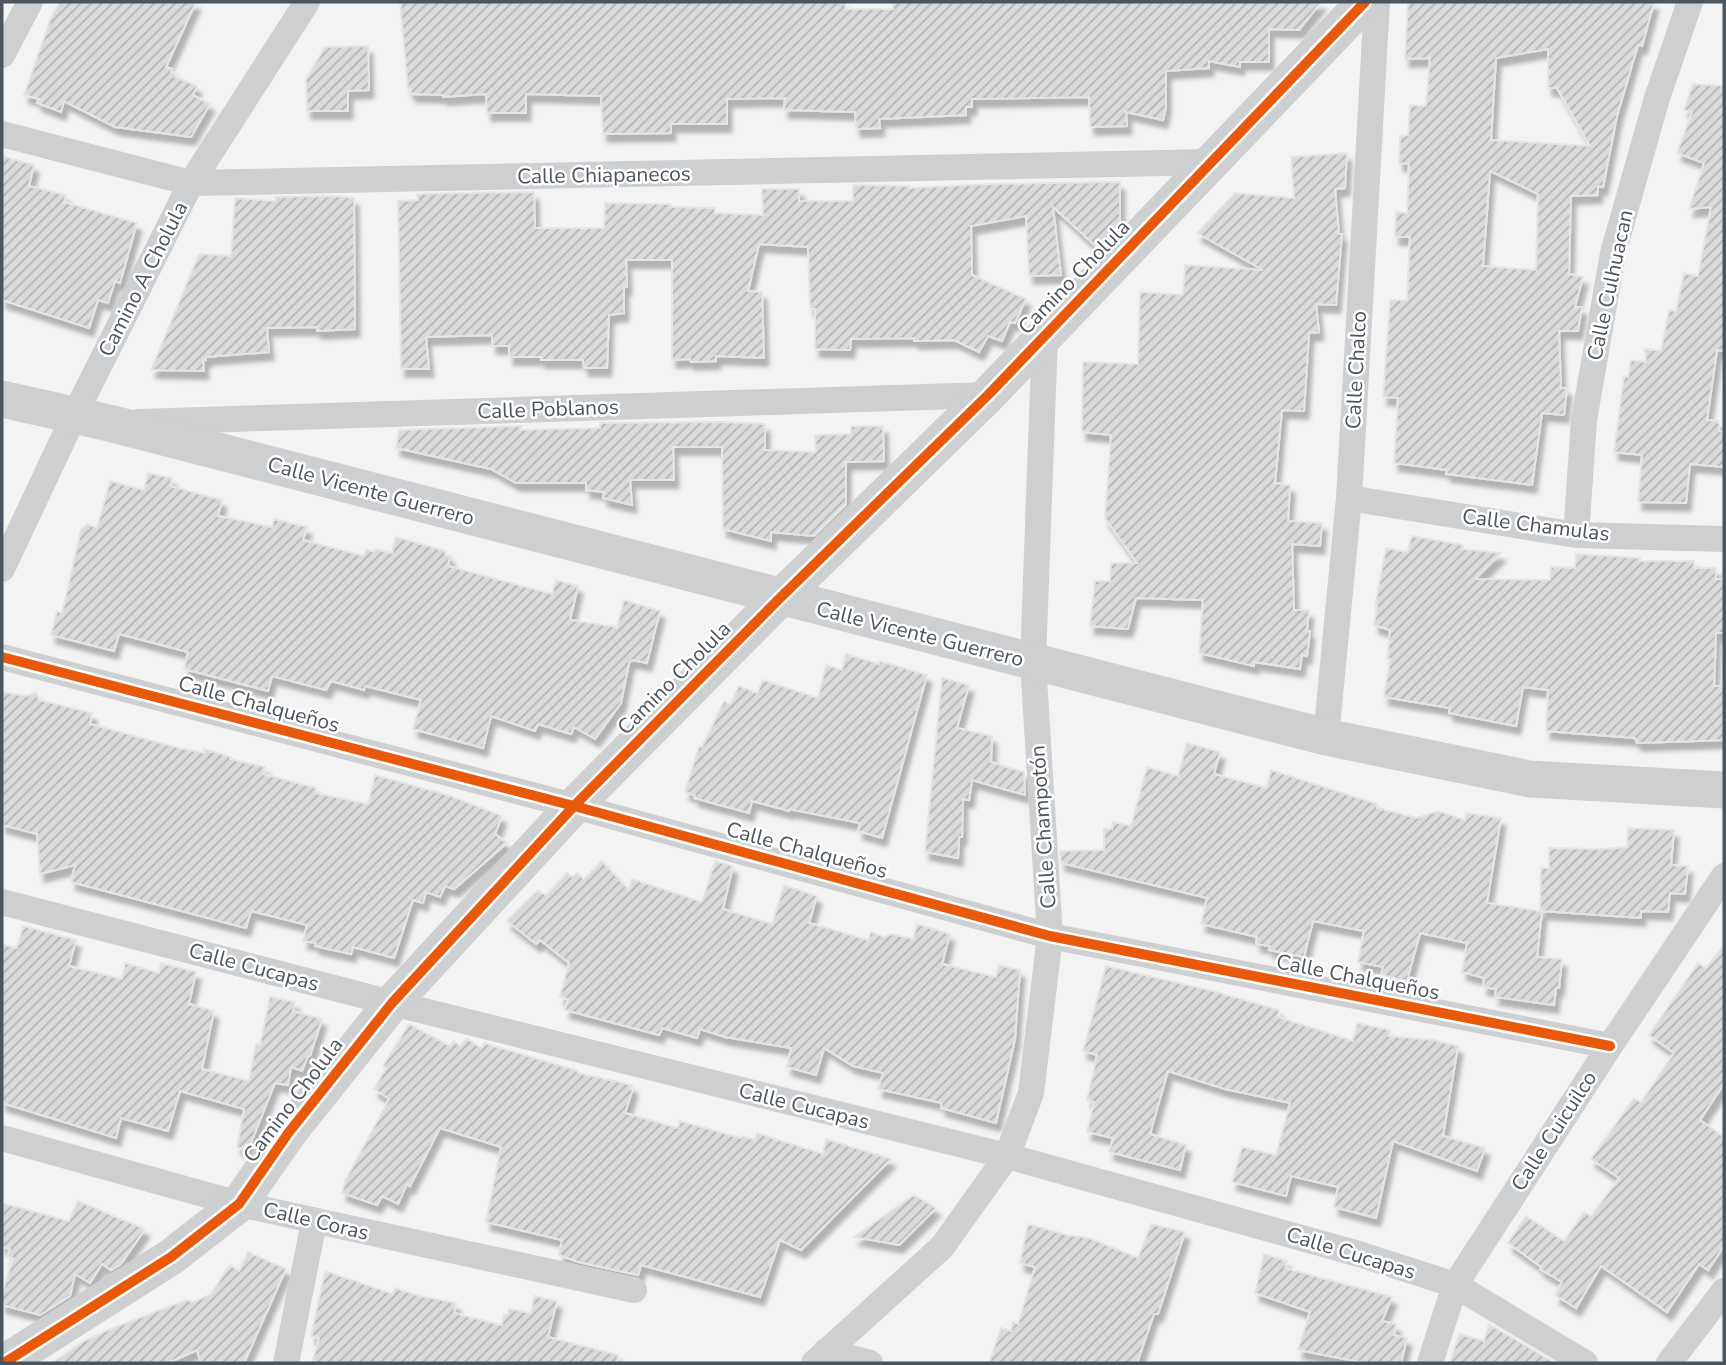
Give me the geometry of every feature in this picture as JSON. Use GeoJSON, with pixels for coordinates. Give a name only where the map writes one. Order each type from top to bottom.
{"type":"FeatureCollection","features":[{"type":"Feature","properties":{"kind":"street"},"geometry":{"type":"LineString","coordinates":[[2,55],[30,2]]}},
{"type":"Feature","properties":{"kind":"street","name":"Camino A Cholula"},"geometry":{"type":"LineString","coordinates":[[2,569],[74,416],[191,183],[307,2]]}},
{"type":"Feature","properties":{"kind":"street","name":"Camino Cholula"},"geometry":{"type":"LineString","coordinates":[[4,1363],[171,1257],[239,1204],[289,1132],[392,1003],[574,806],[780,598],[988,395],[1365,2]]}},
{"type":"Feature","properties":{"kind":"street","name":"Calle Chalco"},"geometry":{"type":"LineString","coordinates":[[1326,737],[1349,498],[1377,2]]}},
{"type":"Feature","properties":{"kind":"street","name":"Calle Culhuacan"},"geometry":{"type":"LineString","coordinates":[[1576,535],[1584,420],[1613,253],[1657,98],[1690,2]]}},
{"type":"Feature","properties":{"kind":"street","name":"Calle Chiapanecos"},"geometry":{"type":"LineString","coordinates":[[2,134],[191,183],[1213,162]]}},
{"type":"Feature","properties":{"kind":"street","name":"Calle Champotón"},"geometry":{"type":"LineString","coordinates":[[820,1357],[942,1247],[1007,1156],[1031,1093],[1050,936],[1032,662],[1045,334]]}},
{"type":"Feature","properties":{"kind":"street","name":"Calle Poblanos"},"geometry":{"type":"LineString","coordinates":[[109,423],[988,395]]}},
{"type":"Feature","properties":{"kind":"street","name":"Calle Vicente Guerrero"},"geometry":{"type":"LineString","coordinates":[[2,399],[109,423],[1326,737],[1530,779],[1724,790]]}},
{"type":"Feature","properties":{"kind":"street","name":"Calle Chamulas"},"geometry":{"type":"LineString","coordinates":[[1349,498],[1576,535],[1724,538]]}},
{"type":"Feature","properties":{"kind":"street","name":"Calle Chalqueños"},"geometry":{"type":"LineString","coordinates":[[2,657],[574,806],[1050,936],[1610,1046]]}},
{"type":"Feature","properties":{"kind":"street","name":"Calle Cuicuilco"},"geometry":{"type":"LineString","coordinates":[[1430,1363],[1455,1285],[1724,876]]}},
{"type":"Feature","properties":{"kind":"street","name":"Calle Cucapas"},"geometry":{"type":"LineString","coordinates":[[2,902],[392,1003],[1007,1156],[1359,1254],[1455,1285],[1585,1363]]}},
{"type":"Feature","properties":{"kind":"street","name":"Calle Coras"},"geometry":{"type":"LineString","coordinates":[[2,1138],[239,1204],[634,1290]]}},
{"type":"Feature","properties":{"kind":"street"},"geometry":{"type":"LineString","coordinates":[[286,1363],[314,1222]]}},
{"type":"Feature","properties":{"kind":"street"},"geometry":{"type":"LineString","coordinates":[[1669,1363],[1724,1291]]}},
{"type":"Feature","properties":{"kind":"street"},"geometry":{"type":"LineString","coordinates":[[820,1357],[870,1363]]}},
{"type":"Feature","properties":{"kind":"building"},"geometry":{"type":"Polygon","coordinates":[[[60,2],[196,2],[166,67],[172,69],[175,77],[197,86],[193,95],[210,104],[191,137],[115,127],[64,101],[61,112],[37,103],[39,99],[24,95],[51,18],[60,2]]]}},
{"type":"Feature","properties":{"kind":"building"},"geometry":{"type":"Polygon","coordinates":[[[400,2],[845,2],[846,9],[893,9],[893,2],[1321,2],[1299,30],[1269,29],[1269,62],[1240,62],[1240,67],[1209,61],[1209,68],[1166,71],[1166,107],[1163,120],[1126,112],[1127,126],[1090,127],[1089,97],[972,99],[972,107],[966,107],[966,115],[879,119],[880,128],[856,129],[855,112],[784,110],[785,98],[727,99],[727,124],[671,124],[671,133],[603,134],[601,96],[526,94],[526,113],[487,113],[486,94],[443,97],[411,94],[411,89],[408,89],[400,2]]]}},
{"type":"Feature","properties":{"kind":"building"},"geometry":{"type":"Polygon","coordinates":[[[1408,2],[1654,2],[1642,46],[1638,45],[1617,116],[1603,187],[1598,186],[1598,195],[1571,196],[1569,274],[1583,277],[1575,307],[1582,307],[1578,331],[1559,331],[1561,388],[1567,388],[1564,415],[1542,413],[1532,485],[1446,474],[1447,470],[1394,463],[1398,398],[1383,397],[1390,300],[1407,300],[1410,237],[1395,237],[1396,212],[1407,213],[1409,164],[1399,163],[1400,136],[1408,135],[1410,105],[1426,106],[1430,58],[1405,59],[1408,2]],[[1548,49],[1496,58],[1491,140],[1590,146],[1557,88],[1548,88],[1548,49]],[[1490,171],[1483,266],[1536,270],[1538,194],[1490,171]]]}},
{"type":"Feature","properties":{"kind":"building"},"geometry":{"type":"Polygon","coordinates":[[[368,46],[369,90],[348,91],[348,111],[307,111],[306,79],[325,47],[368,46]]]}},
{"type":"Feature","properties":{"kind":"building"},"geometry":{"type":"Polygon","coordinates":[[[1693,84],[1724,86],[1724,351],[1717,350],[1707,420],[1719,421],[1719,431],[1724,432],[1724,467],[1690,464],[1686,503],[1638,502],[1642,455],[1614,452],[1624,376],[1628,377],[1631,360],[1646,362],[1645,349],[1661,351],[1669,310],[1676,311],[1684,273],[1698,276],[1711,207],[1689,209],[1704,163],[1677,153],[1692,112],[1684,110],[1693,84]]]}},
{"type":"Feature","properties":{"kind":"building"},"geometry":{"type":"Polygon","coordinates":[[[1347,153],[1345,188],[1335,189],[1339,234],[1342,234],[1336,305],[1316,304],[1319,332],[1309,333],[1304,411],[1282,410],[1275,483],[1290,485],[1288,521],[1322,523],[1320,546],[1292,544],[1294,610],[1309,610],[1307,656],[1302,655],[1300,669],[1254,662],[1254,666],[1199,653],[1203,600],[1136,598],[1128,629],[1090,626],[1095,581],[1110,581],[1111,563],[1137,563],[1105,518],[1111,435],[1082,432],[1083,362],[1138,364],[1140,292],[1183,295],[1185,265],[1263,270],[1197,233],[1235,193],[1294,198],[1291,157],[1347,153]]]}},
{"type":"Feature","properties":{"kind":"building"},"geometry":{"type":"Polygon","coordinates":[[[2,156],[34,165],[29,186],[66,195],[64,202],[137,223],[120,283],[115,281],[108,303],[98,300],[89,328],[2,300],[2,156]]]}},
{"type":"Feature","properties":{"kind":"building"},"geometry":{"type":"Polygon","coordinates":[[[1120,182],[1120,227],[1099,249],[1053,207],[1061,275],[1029,276],[1026,216],[971,226],[972,275],[1026,299],[1015,323],[1010,322],[1002,341],[988,336],[979,352],[954,340],[914,341],[914,338],[851,339],[850,350],[815,349],[815,309],[810,308],[808,247],[759,244],[748,291],[762,292],[764,358],[716,356],[716,361],[672,360],[672,260],[626,260],[624,313],[609,315],[607,368],[584,368],[583,360],[509,357],[509,346],[492,346],[492,335],[426,337],[429,369],[401,369],[398,201],[418,200],[417,194],[534,192],[535,228],[604,228],[605,203],[671,204],[671,207],[715,208],[715,213],[763,215],[762,189],[799,189],[799,201],[853,201],[853,185],[909,188],[1120,182]]]}},
{"type":"Feature","properties":{"kind":"building"},"geometry":{"type":"Polygon","coordinates":[[[276,197],[354,198],[355,329],[317,331],[317,327],[267,328],[269,352],[206,357],[206,360],[203,359],[204,371],[151,370],[199,254],[231,256],[235,198],[275,201],[276,197]]]}},
{"type":"Feature","properties":{"kind":"building"},"geometry":{"type":"Polygon","coordinates":[[[600,423],[765,424],[765,450],[816,452],[815,435],[851,434],[851,426],[883,426],[884,461],[846,462],[846,504],[814,536],[771,532],[771,541],[723,529],[722,447],[673,447],[674,480],[630,480],[632,505],[603,498],[604,492],[586,490],[586,483],[516,483],[491,469],[396,448],[399,430],[521,426],[521,430],[600,428],[600,423]]]}},
{"type":"Feature","properties":{"kind":"building"},"geometry":{"type":"Polygon","coordinates":[[[148,473],[172,478],[170,486],[222,500],[218,516],[272,527],[274,519],[307,527],[303,540],[364,556],[366,549],[392,553],[396,537],[446,551],[445,555],[450,556],[448,566],[552,594],[556,580],[578,586],[570,620],[617,627],[624,600],[660,611],[647,663],[632,660],[629,663],[621,703],[595,739],[574,727],[571,734],[538,724],[535,731],[491,716],[483,748],[413,729],[421,700],[365,686],[364,690],[331,681],[326,690],[272,676],[268,691],[184,669],[188,652],[119,634],[114,651],[51,635],[57,611],[62,613],[81,530],[87,524],[97,528],[110,481],[144,490],[148,473]]]}},
{"type":"Feature","properties":{"kind":"building"},"geometry":{"type":"Polygon","coordinates":[[[1412,536],[1463,545],[1462,549],[1501,553],[1475,579],[1550,580],[1551,567],[1575,568],[1576,554],[1640,558],[1640,561],[1694,561],[1694,568],[1716,568],[1716,579],[1724,579],[1724,633],[1716,633],[1714,686],[1724,686],[1724,740],[1637,743],[1635,738],[1546,731],[1548,690],[1523,687],[1516,726],[1449,713],[1450,708],[1384,697],[1390,659],[1387,659],[1390,630],[1374,625],[1375,606],[1386,548],[1407,552],[1412,536]]]}},
{"type":"Feature","properties":{"kind":"building"},"geometry":{"type":"Polygon","coordinates":[[[846,654],[927,675],[882,838],[858,831],[860,823],[789,811],[752,801],[749,813],[694,798],[695,795],[685,792],[699,746],[702,747],[724,701],[730,704],[739,686],[757,693],[763,680],[818,698],[826,665],[842,670],[846,654]]]}},
{"type":"Feature","properties":{"kind":"building"},"geometry":{"type":"Polygon","coordinates":[[[942,678],[969,685],[957,728],[992,736],[991,762],[1024,772],[1025,795],[972,780],[969,800],[963,799],[962,837],[959,837],[958,858],[925,852],[942,678]]]}},
{"type":"Feature","properties":{"kind":"building"},"geometry":{"type":"Polygon","coordinates":[[[2,692],[27,696],[36,692],[39,700],[92,713],[90,724],[179,748],[205,753],[204,749],[231,757],[230,759],[265,767],[263,774],[316,788],[315,793],[368,804],[375,775],[451,796],[502,816],[495,834],[507,843],[454,889],[445,886],[440,897],[426,892],[423,903],[413,900],[394,958],[353,947],[351,954],[315,946],[316,943],[303,941],[307,925],[251,911],[246,928],[71,882],[75,865],[40,874],[37,834],[2,825],[2,692]]]}},
{"type":"Feature","properties":{"kind":"building"},"geometry":{"type":"Polygon","coordinates":[[[1187,743],[1220,752],[1214,774],[1267,788],[1271,770],[1377,804],[1377,808],[1417,818],[1438,811],[1465,820],[1466,813],[1501,818],[1487,903],[1540,911],[1541,868],[1549,868],[1549,848],[1627,847],[1628,828],[1674,830],[1671,865],[1688,866],[1685,894],[1670,893],[1668,912],[1641,911],[1641,918],[1542,911],[1537,957],[1562,959],[1554,1005],[1495,997],[1496,989],[1483,987],[1484,978],[1462,972],[1467,943],[1420,933],[1407,981],[1381,975],[1383,967],[1358,962],[1364,931],[1313,921],[1304,957],[1269,950],[1270,946],[1256,944],[1257,937],[1201,924],[1207,898],[1061,863],[1060,851],[1104,850],[1104,829],[1112,829],[1113,822],[1131,826],[1147,767],[1178,776],[1187,743]]]}},
{"type":"Feature","properties":{"kind":"building"},"geometry":{"type":"Polygon","coordinates":[[[602,861],[629,890],[632,879],[702,902],[715,861],[733,866],[723,909],[772,924],[784,885],[817,896],[809,923],[868,940],[871,932],[884,937],[891,934],[913,939],[917,924],[950,934],[942,964],[996,977],[999,965],[1020,970],[1015,1039],[996,1123],[941,1108],[942,1103],[878,1089],[883,1073],[853,1066],[824,1048],[816,1075],[787,1067],[791,1048],[725,1037],[700,1029],[697,1038],[662,1028],[659,1035],[565,1010],[568,999],[560,997],[569,963],[540,940],[536,944],[507,921],[538,890],[546,895],[567,873],[572,877],[577,873],[584,879],[602,861]]]}},
{"type":"Feature","properties":{"kind":"building"},"geometry":{"type":"Polygon","coordinates":[[[23,926],[76,940],[69,966],[122,979],[125,963],[159,973],[161,963],[196,972],[189,1004],[214,1011],[202,1069],[249,1081],[256,1044],[260,1045],[270,997],[295,1002],[293,1011],[322,1019],[302,1071],[291,1067],[288,1085],[275,1083],[248,1150],[237,1147],[244,1109],[180,1091],[168,1131],[121,1118],[116,1138],[2,1103],[2,944],[17,948],[23,926]]]}},
{"type":"Feature","properties":{"kind":"building"},"geometry":{"type":"Polygon","coordinates":[[[1724,944],[1724,1084],[1700,1120],[1724,1137],[1724,1246],[1708,1270],[1699,1264],[1667,1312],[1601,1266],[1576,1308],[1555,1295],[1562,1282],[1540,1269],[1541,1267],[1508,1243],[1526,1216],[1564,1241],[1584,1212],[1591,1216],[1619,1178],[1591,1159],[1634,1098],[1641,1102],[1674,1053],[1649,1035],[1698,963],[1706,968],[1724,944]]]}},
{"type":"Feature","properties":{"kind":"building"},"geometry":{"type":"Polygon","coordinates":[[[1106,966],[1213,991],[1279,1010],[1278,1017],[1353,1041],[1357,1023],[1390,1030],[1389,1036],[1434,1040],[1458,1046],[1443,1136],[1485,1148],[1477,1171],[1393,1141],[1376,1218],[1334,1207],[1338,1187],[1291,1176],[1286,1196],[1232,1182],[1242,1147],[1276,1155],[1290,1103],[1225,1089],[1168,1071],[1150,1134],[1186,1145],[1180,1170],[1109,1152],[1113,1138],[1087,1132],[1094,1102],[1087,1100],[1097,1055],[1083,1051],[1106,966]]]}},
{"type":"Feature","properties":{"kind":"building"},"geometry":{"type":"Polygon","coordinates":[[[409,1024],[450,1046],[454,1041],[460,1046],[467,1038],[481,1048],[484,1043],[578,1073],[632,1085],[625,1113],[678,1128],[680,1121],[755,1140],[757,1133],[823,1154],[826,1139],[891,1159],[801,1250],[780,1240],[760,1297],[641,1265],[638,1275],[578,1262],[559,1255],[562,1240],[486,1222],[501,1147],[440,1128],[398,1204],[382,1196],[377,1205],[342,1193],[345,1181],[389,1099],[374,1089],[386,1068],[383,1066],[409,1024]]]}},
{"type":"Feature","properties":{"kind":"building"},"geometry":{"type":"Polygon","coordinates":[[[914,1195],[936,1208],[899,1245],[854,1237],[914,1195]]]}},
{"type":"Feature","properties":{"kind":"building"},"geometry":{"type":"Polygon","coordinates":[[[78,1201],[145,1229],[121,1264],[111,1270],[102,1264],[90,1283],[75,1274],[70,1296],[40,1315],[2,1305],[2,1295],[13,1258],[7,1257],[10,1249],[2,1246],[2,1203],[69,1221],[78,1201]]]}},
{"type":"Feature","properties":{"kind":"building"},"geometry":{"type":"Polygon","coordinates":[[[1028,1224],[1089,1238],[1138,1258],[1151,1224],[1185,1232],[1158,1314],[1154,1314],[1137,1363],[989,1363],[1001,1328],[1011,1331],[1013,1322],[1018,1324],[1035,1267],[1020,1263],[1028,1224]]]}},
{"type":"Feature","properties":{"kind":"building"},"geometry":{"type":"Polygon","coordinates":[[[248,1252],[286,1269],[244,1363],[201,1363],[197,1350],[168,1363],[52,1363],[82,1342],[108,1330],[186,1300],[193,1302],[210,1295],[230,1265],[239,1271],[248,1252]]]}},
{"type":"Feature","properties":{"kind":"building"},"geometry":{"type":"Polygon","coordinates":[[[1264,1254],[1287,1261],[1285,1268],[1392,1297],[1382,1321],[1396,1324],[1394,1335],[1407,1338],[1401,1363],[1365,1363],[1298,1350],[1310,1312],[1255,1293],[1264,1254]]]}},
{"type":"Feature","properties":{"kind":"building"},"geometry":{"type":"Polygon","coordinates":[[[325,1271],[393,1294],[395,1288],[456,1303],[454,1313],[502,1325],[504,1314],[508,1315],[509,1309],[531,1313],[534,1296],[557,1301],[548,1337],[618,1355],[617,1363],[312,1363],[319,1338],[311,1336],[325,1271]]]}},
{"type":"Feature","properties":{"kind":"building"},"geometry":{"type":"Polygon","coordinates":[[[1489,1324],[1555,1363],[1449,1363],[1460,1334],[1484,1341],[1489,1324]]]}},
{"type":"Feature","properties":{"kind":"cycle path"},"geometry":{"type":"LineString","coordinates":[[4,1363],[171,1257],[239,1204],[289,1132],[392,1003],[574,806],[780,598],[988,395],[1365,2]]}},
{"type":"Feature","properties":{"kind":"cycle path"},"geometry":{"type":"LineString","coordinates":[[2,657],[574,806],[1050,936],[1610,1046]]}}]}
